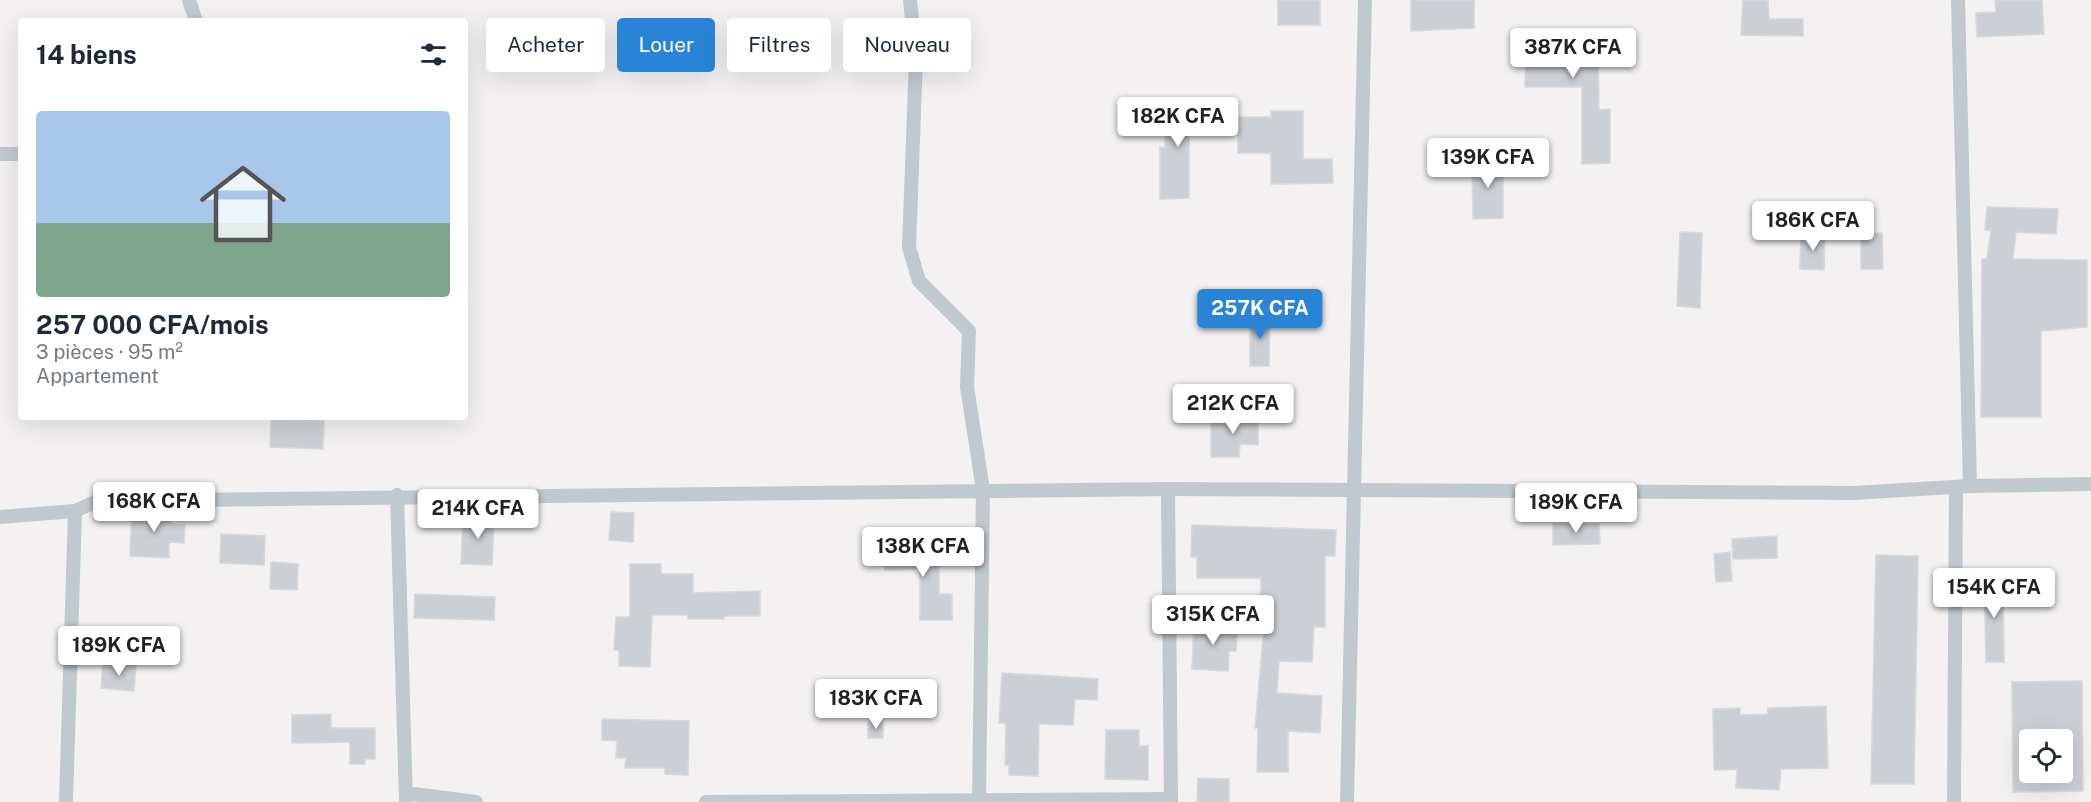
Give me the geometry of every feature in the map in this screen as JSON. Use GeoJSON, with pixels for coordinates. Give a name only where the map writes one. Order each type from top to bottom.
{"type":"FeatureCollection","features":[{"type":"Feature","properties":{"kind":"street"},"geometry":{"type":"LineString","coordinates":[[189,0],[195,18]]}},
{"type":"Feature","properties":{"kind":"street"},"geometry":{"type":"LineString","coordinates":[[910,0],[916,58],[909,247],[919,281],[969,331],[967,387],[983,490],[979,800]]}},
{"type":"Feature","properties":{"kind":"street"},"geometry":{"type":"LineString","coordinates":[[1347,802],[1365,0]]}},
{"type":"Feature","properties":{"kind":"street"},"geometry":{"type":"LineString","coordinates":[[1954,802],[1963,487],[1958,0]]}},
{"type":"Feature","properties":{"kind":"street"},"geometry":{"type":"LineString","coordinates":[[0,154],[18,154]]}},
{"type":"Feature","properties":{"kind":"street"},"geometry":{"type":"LineString","coordinates":[[0,517],[75,511],[119,491],[185,500],[397,495],[1168,489],[1852,493],[1963,487],[2091,484]]}},
{"type":"Feature","properties":{"kind":"street"},"geometry":{"type":"LineString","coordinates":[[706,802],[1171,800],[1168,489]]}},
{"type":"Feature","properties":{"kind":"street"},"geometry":{"type":"LineString","coordinates":[[397,495],[406,798],[476,802]]}},
{"type":"Feature","properties":{"kind":"street"},"geometry":{"type":"LineString","coordinates":[[66,802],[75,511]]}},
{"type":"Feature","properties":{"kind":"building"},"geometry":{"type":"Polygon","coordinates":[[[1278,0],[1320,0],[1320,25],[1278,25],[1278,0]]]}},
{"type":"Feature","properties":{"kind":"building"},"geometry":{"type":"Polygon","coordinates":[[[1411,0],[1474,0],[1474,28],[1411,31],[1411,0]]]}},
{"type":"Feature","properties":{"kind":"building"},"geometry":{"type":"Polygon","coordinates":[[[1743,0],[1768,0],[1769,19],[1803,19],[1803,36],[1741,35],[1743,0]]]}},
{"type":"Feature","properties":{"kind":"building"},"geometry":{"type":"Polygon","coordinates":[[[1995,0],[2042,0],[2044,34],[1977,37],[1976,13],[1996,12],[1995,0]]]}},
{"type":"Feature","properties":{"kind":"building"},"geometry":{"type":"Polygon","coordinates":[[[1608,29],[1608,48],[1598,49],[1599,110],[1610,109],[1610,163],[1582,164],[1582,87],[1525,87],[1526,30],[1608,29]]]}},
{"type":"Feature","properties":{"kind":"building"},"geometry":{"type":"Polygon","coordinates":[[[1164,103],[1202,103],[1202,129],[1189,130],[1189,198],[1160,199],[1160,147],[1165,148],[1164,103]]]}},
{"type":"Feature","properties":{"kind":"building"},"geometry":{"type":"Polygon","coordinates":[[[1271,111],[1303,111],[1303,159],[1332,159],[1333,183],[1271,184],[1271,153],[1238,153],[1238,117],[1271,117],[1271,111]]]}},
{"type":"Feature","properties":{"kind":"building"},"geometry":{"type":"Polygon","coordinates":[[[1503,159],[1503,218],[1473,219],[1472,160],[1503,159]]]}},
{"type":"Feature","properties":{"kind":"building"},"geometry":{"type":"Polygon","coordinates":[[[1987,207],[2058,209],[2056,234],[2016,232],[2013,259],[2087,260],[2087,327],[2041,331],[2041,417],[1981,417],[1982,259],[1987,259],[1991,230],[1985,230],[1987,207]]]}},
{"type":"Feature","properties":{"kind":"building"},"geometry":{"type":"Polygon","coordinates":[[[1680,232],[1702,233],[1700,308],[1677,306],[1680,232]]]}},
{"type":"Feature","properties":{"kind":"building"},"geometry":{"type":"Polygon","coordinates":[[[1882,233],[1883,269],[1861,269],[1861,234],[1882,233]]]}},
{"type":"Feature","properties":{"kind":"building"},"geometry":{"type":"Polygon","coordinates":[[[1801,234],[1825,234],[1824,270],[1800,269],[1801,234]]]}},
{"type":"Feature","properties":{"kind":"building"},"geometry":{"type":"Polygon","coordinates":[[[1250,314],[1270,314],[1269,366],[1250,366],[1250,314]]]}},
{"type":"Feature","properties":{"kind":"building"},"geometry":{"type":"Polygon","coordinates":[[[1211,417],[1258,417],[1258,445],[1240,444],[1239,457],[1211,457],[1211,417]]]}},
{"type":"Feature","properties":{"kind":"building"},"geometry":{"type":"Polygon","coordinates":[[[271,420],[324,421],[323,449],[270,447],[271,420]]]}},
{"type":"Feature","properties":{"kind":"building"},"geometry":{"type":"Polygon","coordinates":[[[132,507],[171,509],[170,524],[185,525],[184,543],[169,542],[169,558],[130,556],[132,507]]]}},
{"type":"Feature","properties":{"kind":"building"},"geometry":{"type":"Polygon","coordinates":[[[611,512],[634,513],[633,542],[609,540],[611,512]]]}},
{"type":"Feature","properties":{"kind":"building"},"geometry":{"type":"Polygon","coordinates":[[[463,516],[494,517],[492,565],[461,564],[463,516]]]}},
{"type":"Feature","properties":{"kind":"building"},"geometry":{"type":"Polygon","coordinates":[[[1553,523],[1599,524],[1600,544],[1553,545],[1553,523]]]}},
{"type":"Feature","properties":{"kind":"building"},"geometry":{"type":"Polygon","coordinates":[[[1192,525],[1336,530],[1335,556],[1325,556],[1325,627],[1314,627],[1312,662],[1279,661],[1277,693],[1322,696],[1320,733],[1288,731],[1288,772],[1257,772],[1258,728],[1255,728],[1264,627],[1260,626],[1261,578],[1197,578],[1197,557],[1191,557],[1192,525]]]}},
{"type":"Feature","properties":{"kind":"building"},"geometry":{"type":"Polygon","coordinates":[[[221,534],[265,536],[264,565],[220,563],[221,534]]]}},
{"type":"Feature","properties":{"kind":"building"},"geometry":{"type":"Polygon","coordinates":[[[1777,536],[1777,558],[1733,559],[1732,539],[1777,536]]]}},
{"type":"Feature","properties":{"kind":"building"},"geometry":{"type":"Polygon","coordinates":[[[939,546],[939,594],[952,594],[952,620],[920,620],[920,569],[885,570],[885,547],[939,546]]]}},
{"type":"Feature","properties":{"kind":"building"},"geometry":{"type":"Polygon","coordinates":[[[1730,552],[1732,581],[1716,582],[1714,554],[1730,552]]]}},
{"type":"Feature","properties":{"kind":"building"},"geometry":{"type":"Polygon","coordinates":[[[1876,555],[1918,556],[1914,784],[1871,784],[1876,555]]]}},
{"type":"Feature","properties":{"kind":"building"},"geometry":{"type":"Polygon","coordinates":[[[271,562],[298,564],[297,590],[270,589],[271,562]]]}},
{"type":"Feature","properties":{"kind":"building"},"geometry":{"type":"Polygon","coordinates":[[[630,564],[661,564],[661,574],[693,574],[693,593],[760,591],[760,616],[688,619],[688,615],[652,615],[650,667],[619,666],[619,650],[614,650],[616,617],[630,617],[630,564]]]}},
{"type":"Feature","properties":{"kind":"building"},"geometry":{"type":"Polygon","coordinates":[[[1984,577],[2003,577],[2004,662],[1986,662],[1984,577]]]}},
{"type":"Feature","properties":{"kind":"building"},"geometry":{"type":"Polygon","coordinates":[[[415,594],[495,597],[494,620],[414,618],[415,594]]]}},
{"type":"Feature","properties":{"kind":"building"},"geometry":{"type":"Polygon","coordinates":[[[1194,624],[1238,626],[1236,651],[1229,651],[1228,671],[1192,669],[1194,624]]]}},
{"type":"Feature","properties":{"kind":"building"},"geometry":{"type":"Polygon","coordinates":[[[103,663],[136,665],[134,691],[101,688],[103,663]]]}},
{"type":"Feature","properties":{"kind":"building"},"geometry":{"type":"Polygon","coordinates":[[[1002,673],[1098,679],[1097,700],[1075,699],[1073,725],[1039,724],[1038,776],[1009,775],[1009,765],[1005,765],[1006,723],[999,723],[1002,673]]]}},
{"type":"Feature","properties":{"kind":"building"},"geometry":{"type":"Polygon","coordinates":[[[2082,681],[2083,791],[2013,792],[2012,682],[2082,681]]]}},
{"type":"Feature","properties":{"kind":"building"},"geometry":{"type":"Polygon","coordinates":[[[1826,706],[1828,768],[1781,769],[1779,790],[1736,788],[1737,769],[1714,770],[1713,709],[1740,708],[1740,715],[1768,714],[1768,708],[1826,706]]]}},
{"type":"Feature","properties":{"kind":"building"},"geometry":{"type":"Polygon","coordinates":[[[331,714],[331,728],[375,728],[375,759],[365,759],[365,764],[350,764],[350,742],[292,743],[292,715],[331,714]]]}},
{"type":"Feature","properties":{"kind":"building"},"geometry":{"type":"Polygon","coordinates":[[[602,719],[689,721],[688,775],[665,774],[665,768],[625,768],[626,758],[616,758],[617,741],[602,740],[602,719]]]}},
{"type":"Feature","properties":{"kind":"building"},"geometry":{"type":"Polygon","coordinates":[[[868,723],[883,723],[883,738],[868,738],[868,723]]]}},
{"type":"Feature","properties":{"kind":"building"},"geometry":{"type":"Polygon","coordinates":[[[1106,730],[1139,730],[1139,746],[1148,746],[1148,780],[1105,779],[1106,730]]]}},
{"type":"Feature","properties":{"kind":"building"},"geometry":{"type":"Polygon","coordinates":[[[1198,778],[1229,779],[1229,802],[1197,802],[1198,778]]]}}]}
